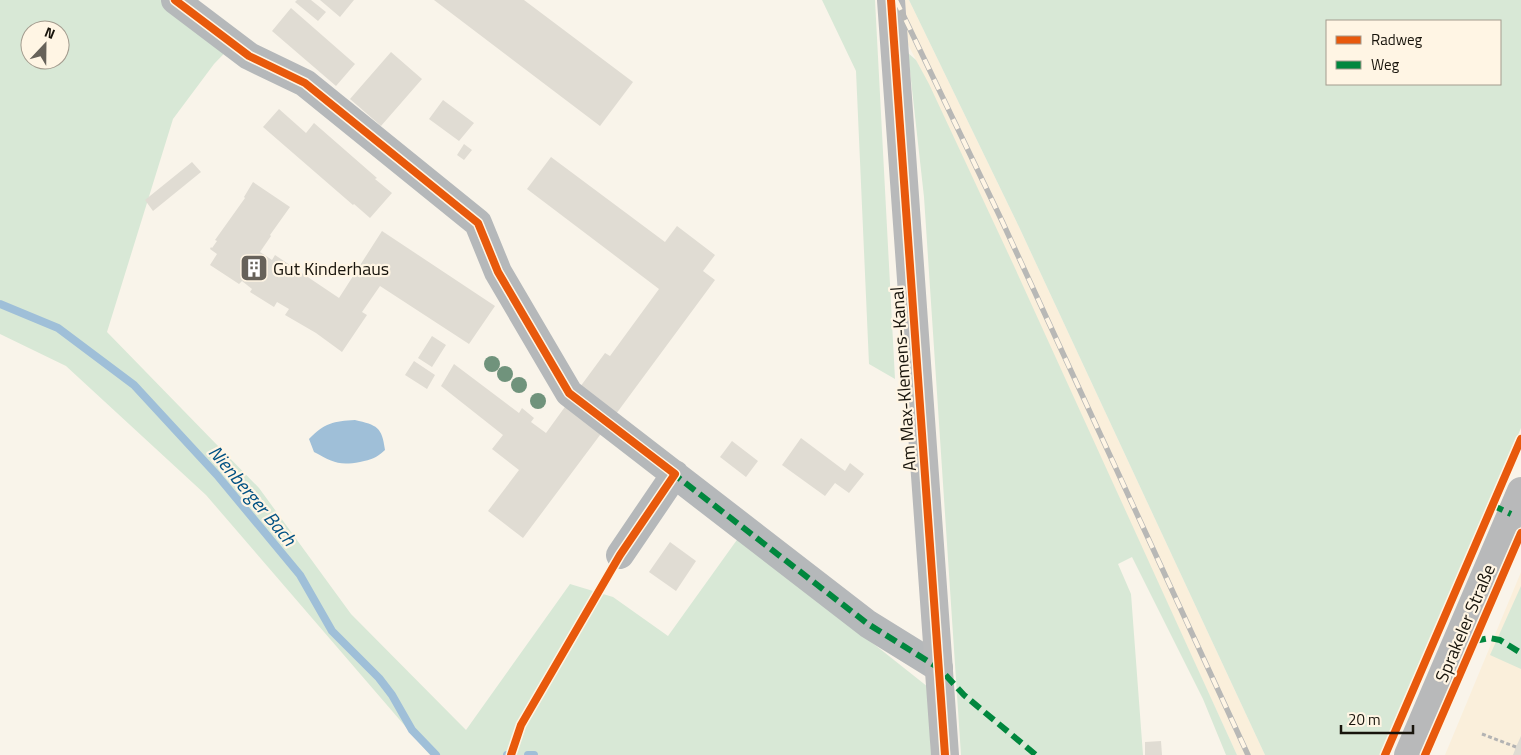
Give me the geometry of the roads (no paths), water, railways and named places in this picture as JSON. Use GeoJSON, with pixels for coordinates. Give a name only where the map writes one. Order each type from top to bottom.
{"type":"FeatureCollection","features":[{"type":"Feature","properties":{"kind":"main road","name":"Am Max-Klemens-Kanal"},"geometry":{"type":"LineString","coordinates":[[892,0],[945,755]]}},
{"type":"Feature","properties":{"kind":"main road","name":"Sprakeler Straße"},"geometry":{"type":"LineString","coordinates":[[1408,755],[1521,491]]}},
{"type":"Feature","properties":{"kind":"street"},"geometry":{"type":"LineString","coordinates":[[175,0],[250,56],[305,83],[478,223],[498,272],[569,393],[868,624],[939,668]]}},
{"type":"Feature","properties":{"kind":"street"},"geometry":{"type":"LineString","coordinates":[[620,555],[675,474]]}},
{"type":"Feature","properties":{"kind":"water"},"geometry":{"type":"Polygon","coordinates":[[[355,420],[377,428],[382,436],[385,450],[371,459],[346,464],[331,461],[314,452],[309,439],[320,429],[335,422],[355,420]]]}},
{"type":"Feature","properties":{"kind":"waterway","name":"Nienberger Bach"},"geometry":{"type":"LineString","coordinates":[[0,304],[58,328],[134,385],[217,475],[300,575],[332,631],[379,678],[392,695],[412,730],[436,755]]}},
{"type":"Feature","properties":{"kind":"waterway","name":"Nienberger Bach"},"geometry":{"type":"LineString","coordinates":[[528,755],[534,755]]}},
{"type":"Feature","properties":{"kind":"railway"},"geometry":{"type":"LineString","coordinates":[[896,0],[1002,221],[1248,755]]}},
{"type":"Feature","properties":{"kind":"place","name":"Gut Kinderhaus"},"geometry":{"type":"Point","coordinates":[254,268]}}]}
